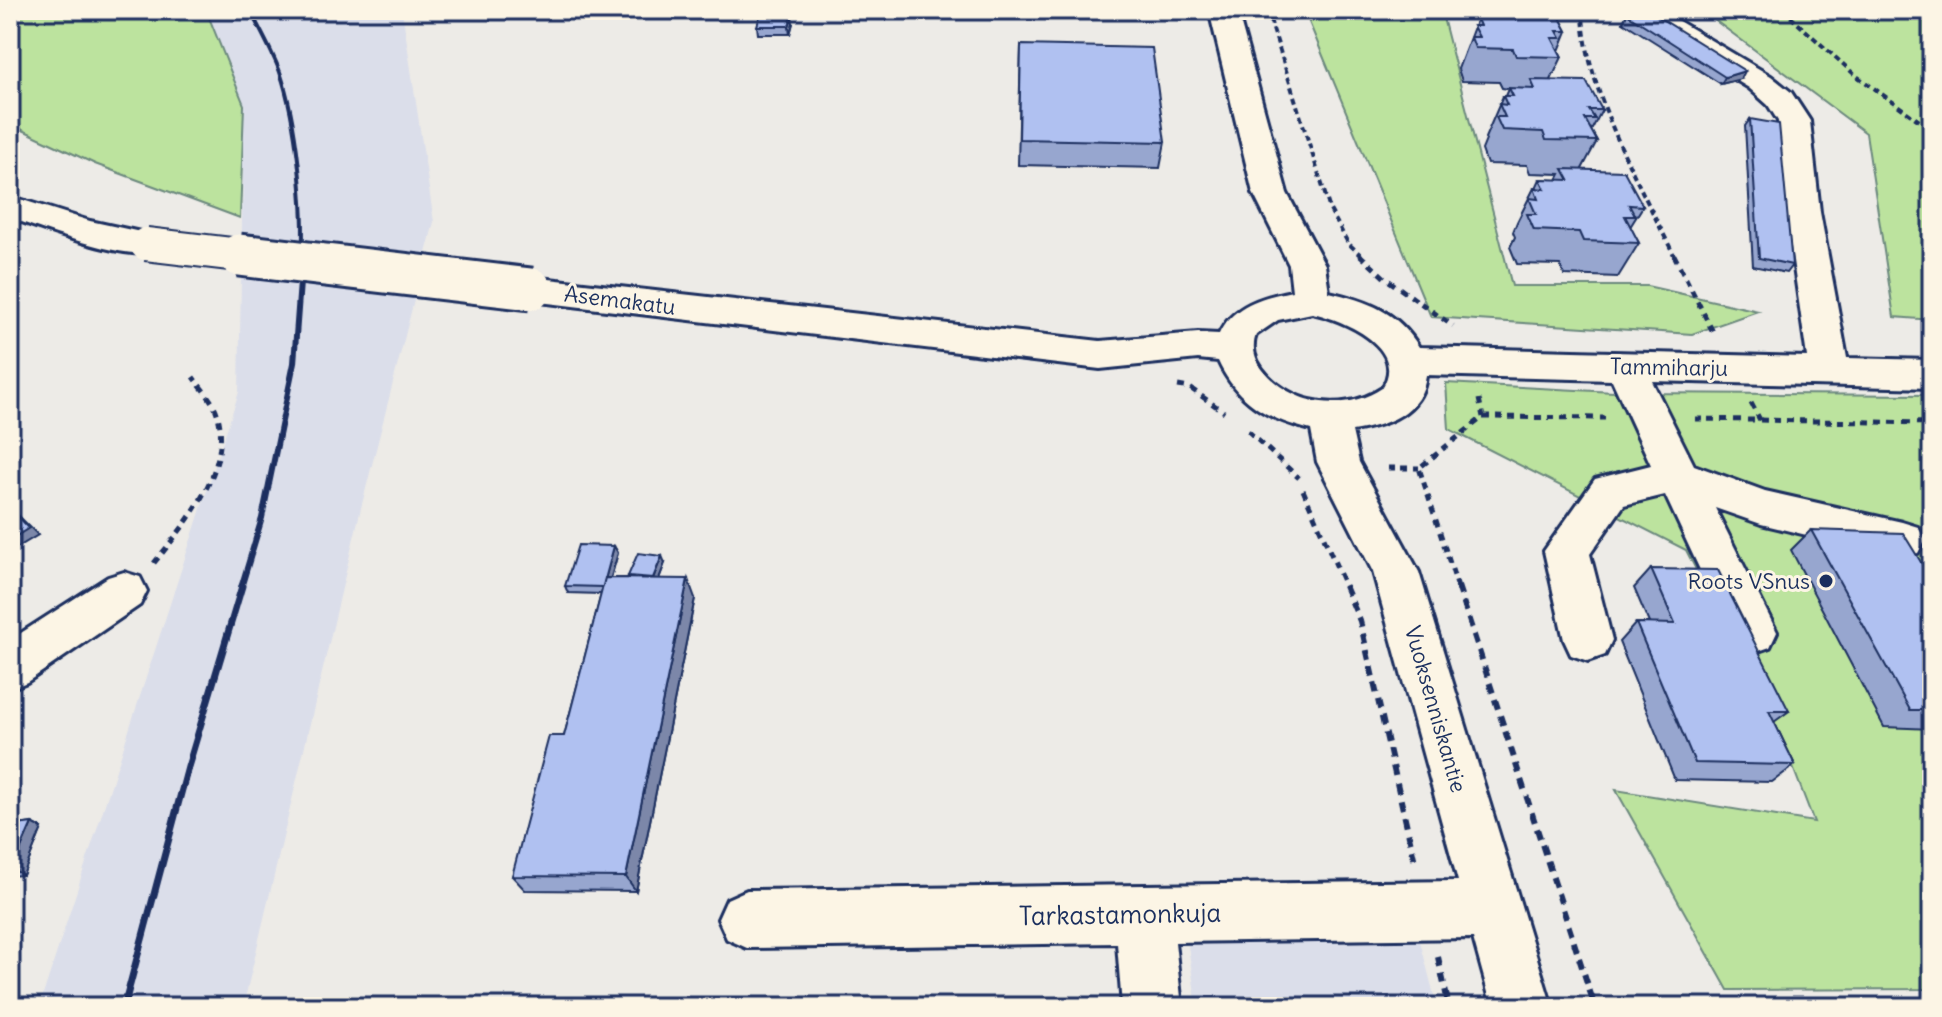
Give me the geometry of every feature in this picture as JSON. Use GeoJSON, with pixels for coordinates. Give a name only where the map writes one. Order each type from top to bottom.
{"type":"FeatureCollection","features":[{"type":"Feature","properties":{"kind":"street"},"geometry":{"type":"LineString","coordinates":[[1223,10],[1270,193],[1307,265],[1312,301]]}},
{"type":"Feature","properties":{"kind":"street"},"geometry":{"type":"LineString","coordinates":[[1640,10],[1760,82],[1780,99],[1794,121],[1803,212],[1829,370]]}},
{"type":"Feature","properties":{"kind":"street","name":"Asemakatu"},"geometry":{"type":"LineString","coordinates":[[10,207],[84,231],[146,244],[1100,355],[1198,346],[1236,348]]}},
{"type":"Feature","properties":{"kind":"street"},"geometry":{"type":"LineString","coordinates":[[1312,301],[1344,307],[1373,320],[1394,339],[1406,361],[1407,380],[1398,397],[1380,410],[1356,418],[1329,419],[1293,411],[1262,394],[1242,372],[1236,348],[1239,332],[1250,318],[1267,308],[1288,302],[1312,301]]}},
{"type":"Feature","properties":{"kind":"street","name":"Tammiharju"},"geometry":{"type":"LineString","coordinates":[[1406,361],[1932,374]]}},
{"type":"Feature","properties":{"kind":"street"},"geometry":{"type":"LineString","coordinates":[[1625,366],[1753,632]]}},
{"type":"Feature","properties":{"kind":"street","name":"Vuoksenniskantie"},"geometry":{"type":"LineString","coordinates":[[1329,419],[1338,462],[1396,572],[1522,1007]]}},
{"type":"Feature","properties":{"kind":"street"},"geometry":{"type":"LineString","coordinates":[[1588,640],[1567,551],[1610,491],[1676,476],[1761,507],[1902,540]]}},
{"type":"Feature","properties":{"kind":"street"},"geometry":{"type":"LineString","coordinates":[[10,667],[124,591]]}},
{"type":"Feature","properties":{"kind":"street","name":"Tarkastamonkuja"},"geometry":{"type":"LineString","coordinates":[[747,919],[1493,909]]}},
{"type":"Feature","properties":{"kind":"street"},"geometry":{"type":"LineString","coordinates":[[1143,913],[1152,1007]]}},
{"type":"Feature","properties":{"kind":"path"},"geometry":{"type":"LineString","coordinates":[[1267,10],[1330,210],[1348,243],[1385,278],[1455,327],[1472,365]]}},
{"type":"Feature","properties":{"kind":"path"},"geometry":{"type":"LineString","coordinates":[[1583,10],[1588,59],[1601,95],[1669,246],[1760,420]]}},
{"type":"Feature","properties":{"kind":"path"},"geometry":{"type":"LineString","coordinates":[[1783,10],[1816,44],[1889,102],[1932,130]]}},
{"type":"Feature","properties":{"kind":"path"},"geometry":{"type":"LineString","coordinates":[[124,591],[182,530],[210,479],[221,441],[216,413],[193,377]]}},
{"type":"Feature","properties":{"kind":"path"},"geometry":{"type":"LineString","coordinates":[[1595,1007],[1419,468],[1483,417],[1932,423]]}},
{"type":"Feature","properties":{"kind":"path"},"geometry":{"type":"LineString","coordinates":[[1298,478],[1360,621],[1449,1007]]}},
{"type":"Feature","properties":{"kind":"shaded area"},"geometry":{"type":"Polygon","coordinates":[[[206,10],[402,10],[434,222],[361,508],[243,1007],[39,1007],[239,392],[244,105],[206,10]]]}},
{"type":"Feature","properties":{"kind":"shaded area"},"geometry":{"type":"Polygon","coordinates":[[[1418,933],[1437,1007],[1197,1007],[1187,939],[1418,933]]]}},
{"type":"Feature","properties":{"kind":"green space"},"geometry":{"type":"Polygon","coordinates":[[[10,10],[206,10],[244,105],[240,218],[95,164],[10,124],[10,10]]]}},
{"type":"Feature","properties":{"kind":"green space"},"geometry":{"type":"Polygon","coordinates":[[[1304,10],[1441,10],[1512,286],[1647,286],[1758,311],[1692,334],[1431,317],[1304,10]]]}},
{"type":"Feature","properties":{"kind":"green space"},"geometry":{"type":"Polygon","coordinates":[[[1701,10],[1932,10],[1932,320],[1894,317],[1866,133],[1701,10]]]}},
{"type":"Feature","properties":{"kind":"green space"},"geometry":{"type":"Polygon","coordinates":[[[1446,383],[1633,393],[1932,395],[1932,989],[1728,990],[1616,790],[1814,822],[1781,736],[1686,550],[1449,429],[1446,383]]]}},
{"type":"Feature","properties":{"kind":"building"},"geometry":{"type":"Polygon","coordinates":[[[1505,10],[1556,10],[1567,31],[1557,31],[1561,38],[1552,38],[1562,57],[1516,56],[1513,49],[1475,48],[1471,37],[1479,37],[1473,26],[1480,26],[1477,19],[1486,19],[1483,12],[1507,13],[1505,10]]]}},
{"type":"Feature","properties":{"kind":"building"},"geometry":{"type":"Polygon","coordinates":[[[1647,10],[1745,71],[1725,77],[1627,14],[1647,10]]]}},
{"type":"Feature","properties":{"kind":"building"},"geometry":{"type":"Polygon","coordinates":[[[760,16],[792,16],[789,26],[757,26],[760,16]]]}},
{"type":"Feature","properties":{"kind":"building"},"geometry":{"type":"Polygon","coordinates":[[[1021,45],[1152,48],[1165,142],[1019,139],[1021,45]]]}},
{"type":"Feature","properties":{"kind":"building"},"geometry":{"type":"Polygon","coordinates":[[[1531,80],[1586,81],[1602,110],[1589,110],[1595,119],[1585,119],[1597,141],[1546,140],[1543,132],[1502,130],[1496,117],[1505,117],[1499,104],[1507,105],[1503,96],[1513,96],[1509,88],[1535,89],[1531,80]]]}},
{"type":"Feature","properties":{"kind":"building"},"geometry":{"type":"Polygon","coordinates":[[[1750,119],[1779,124],[1792,265],[1759,258],[1750,119]]]}},
{"type":"Feature","properties":{"kind":"building"},"geometry":{"type":"Polygon","coordinates":[[[1563,169],[1624,171],[1643,206],[1629,205],[1635,216],[1625,216],[1639,243],[1583,241],[1579,232],[1534,230],[1527,214],[1536,214],[1529,198],[1538,199],[1534,188],[1545,189],[1540,179],[1569,180],[1563,169]]]}},
{"type":"Feature","properties":{"kind":"building"},"geometry":{"type":"Polygon","coordinates":[[[10,508],[29,528],[10,540],[10,508]]]}},
{"type":"Feature","properties":{"kind":"building"},"geometry":{"type":"Polygon","coordinates":[[[1811,530],[1903,533],[1932,580],[1932,710],[1910,710],[1811,530]]]}},
{"type":"Feature","properties":{"kind":"building"},"geometry":{"type":"Polygon","coordinates":[[[578,545],[614,546],[603,587],[565,586],[578,545]]]}},
{"type":"Feature","properties":{"kind":"building"},"geometry":{"type":"Polygon","coordinates":[[[638,553],[662,556],[653,578],[628,576],[638,553]]]}},
{"type":"Feature","properties":{"kind":"building"},"geometry":{"type":"Polygon","coordinates":[[[1651,569],[1718,570],[1789,711],[1769,711],[1795,765],[1695,763],[1636,623],[1675,624],[1651,569]]]}},
{"type":"Feature","properties":{"kind":"building"},"geometry":{"type":"Polygon","coordinates":[[[605,578],[688,579],[626,877],[512,876],[549,736],[564,736],[605,578]]]}},
{"type":"Feature","properties":{"kind":"building"},"geometry":{"type":"Polygon","coordinates":[[[32,823],[12,869],[10,870],[10,826],[32,823]]]}},
{"type":"Feature","properties":{"kind":"building"},"geometry":{"type":"Polygon","coordinates":[[[479,1006],[561,1007],[479,1007],[479,1006]]]}},
{"type":"Feature","properties":{"kind":"railway"},"geometry":{"type":"LineString","coordinates":[[250,10],[280,72],[291,114],[301,189],[302,257]]}},
{"type":"Feature","properties":{"kind":"railway"},"geometry":{"type":"LineString","coordinates":[[241,588],[262,518],[294,363],[302,255]]}},
{"type":"Feature","properties":{"kind":"railway"},"geometry":{"type":"LineString","coordinates":[[124,1007],[188,767],[242,586]]}},
{"type":"Feature","properties":{"kind":"place","name":"Roots VSnus"},"geometry":{"type":"Point","coordinates":[1826,581]}}]}
